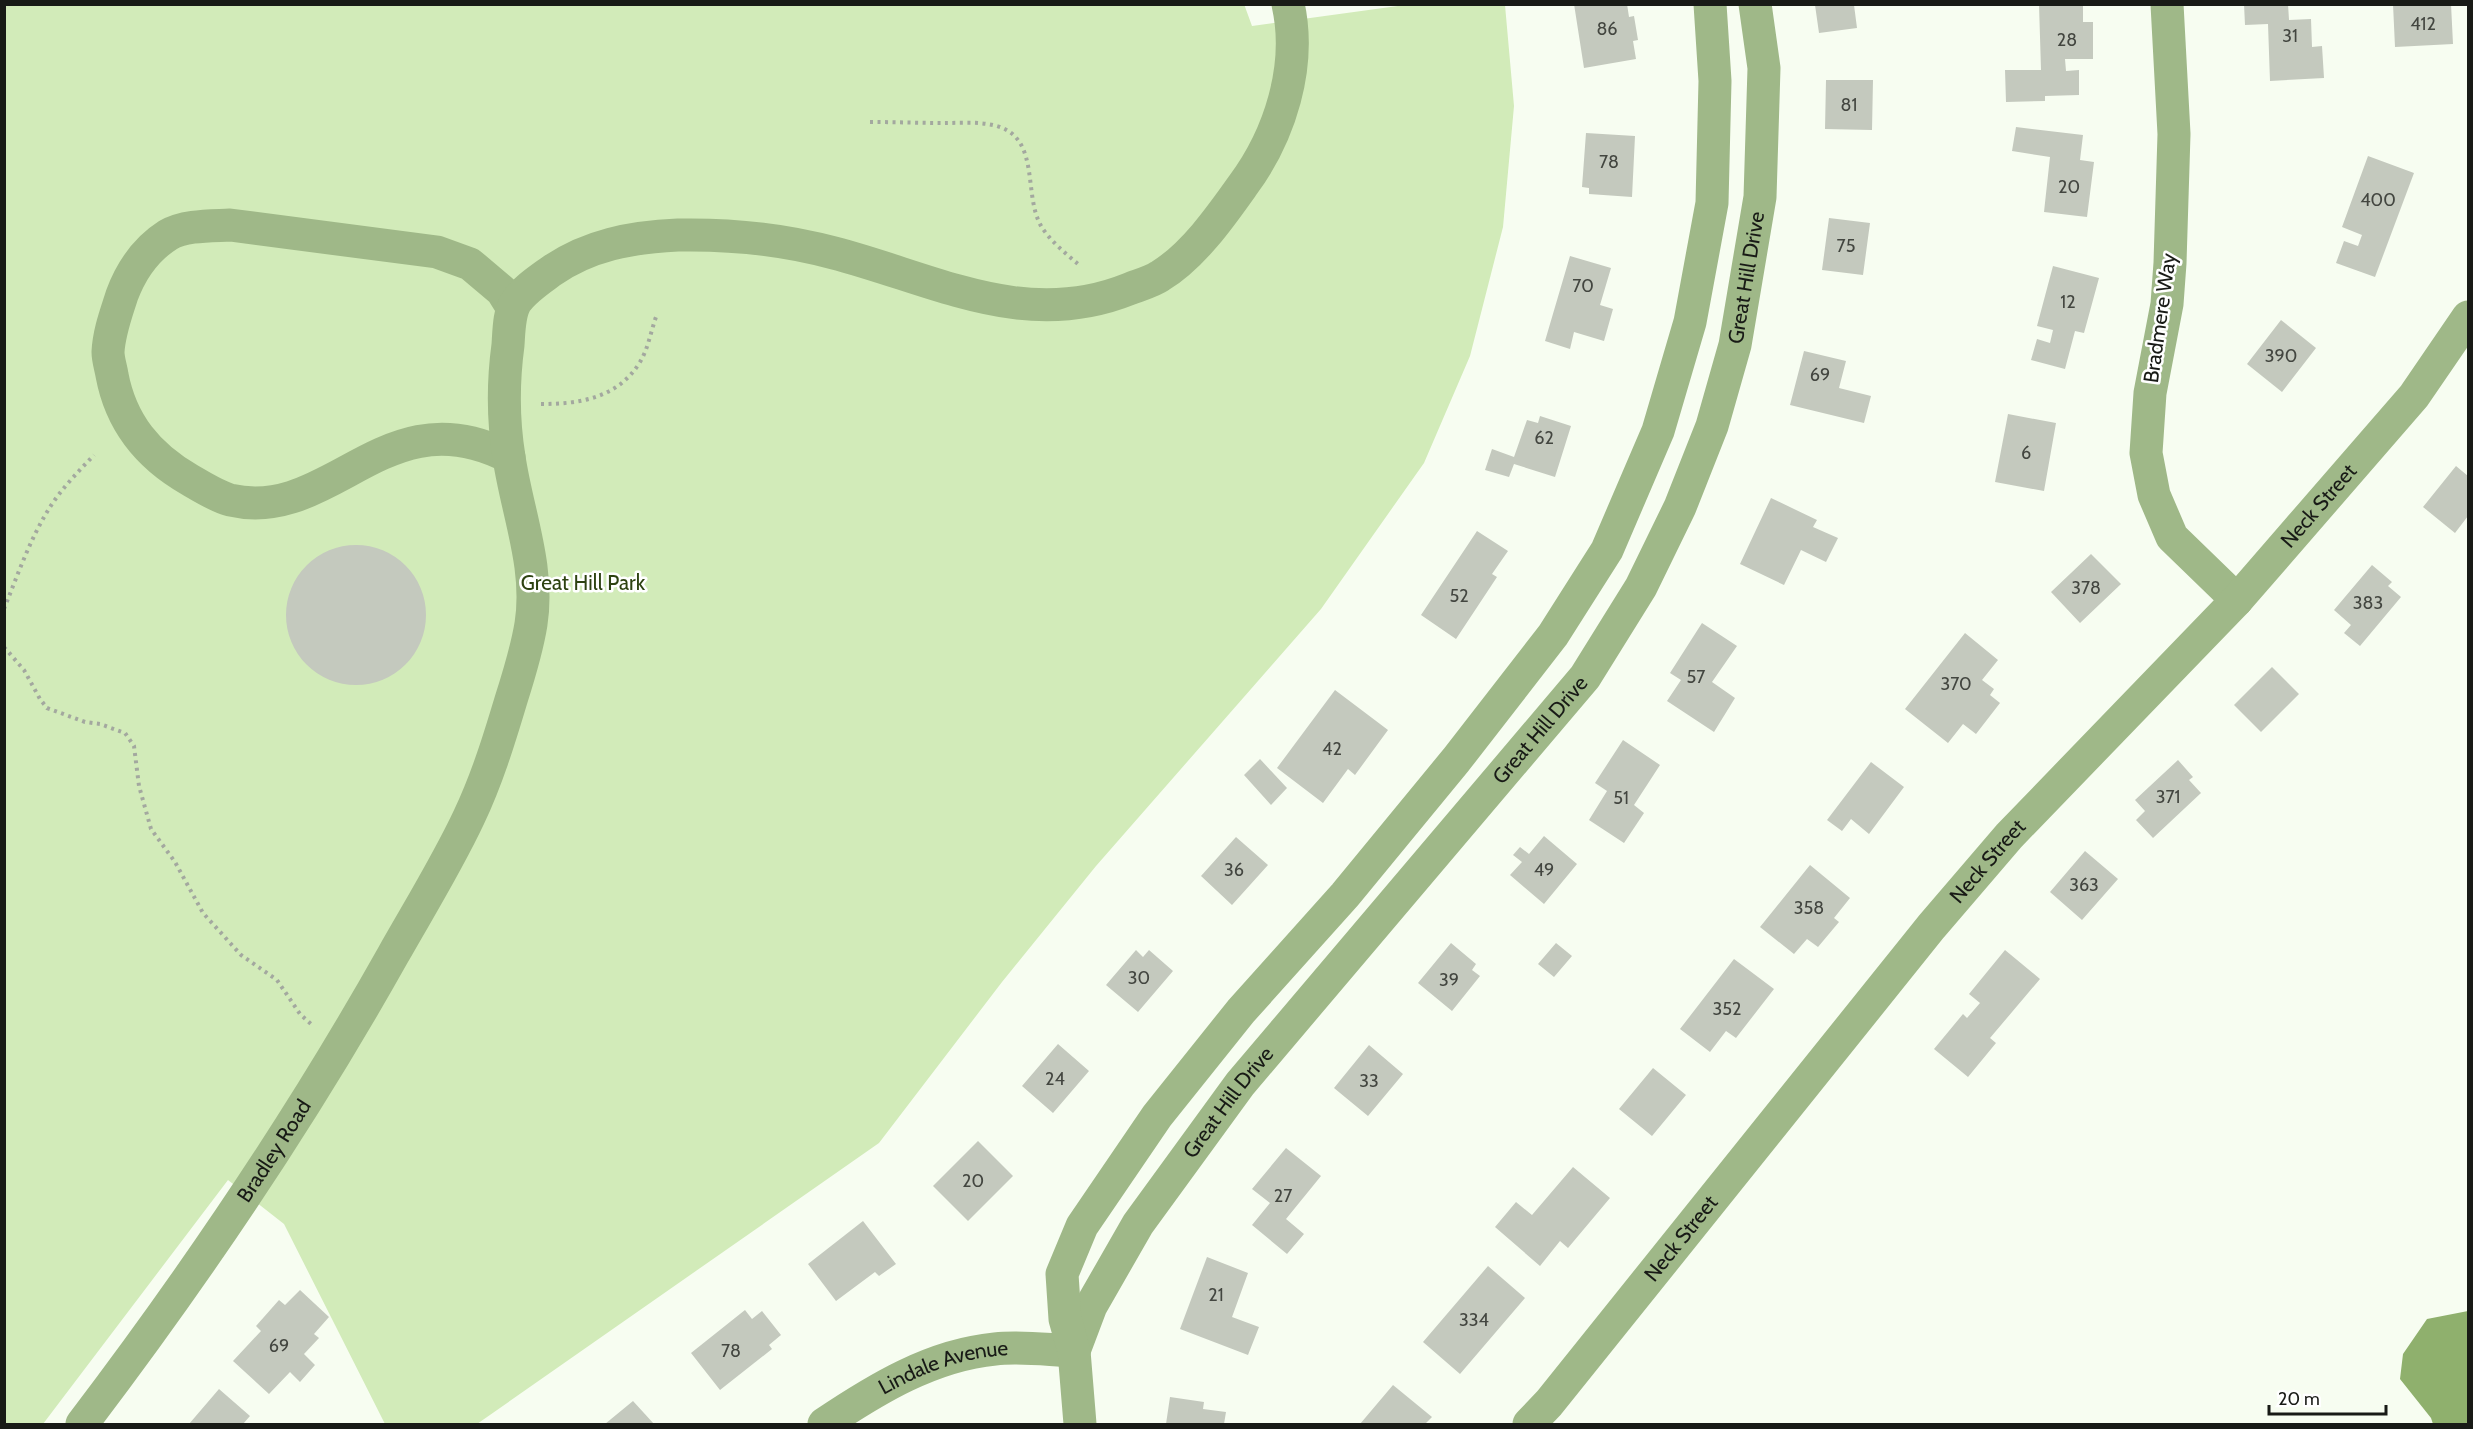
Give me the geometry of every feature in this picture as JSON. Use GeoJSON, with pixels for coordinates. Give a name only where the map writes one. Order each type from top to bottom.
{"type":"FeatureCollection","features":[{"type":"Feature","properties":{"kind":"street","name":"Great Hill Drive"},"geometry":{"type":"LineString","coordinates":[[1080,1425],[1074,1351],[1065,1319],[1062,1274],[1082,1226],[1157,1116],[1192,1072],[1241,1011],[1353,886],[1456,760],[1546,644],[1607,550],[1658,431],[1690,322],[1712,203],[1715,81],[1710,4]]}},
{"type":"Feature","properties":{"kind":"street","name":"Great Hill Drive"},"geometry":{"type":"LineString","coordinates":[[1074,1351],[1091,1306],[1138,1224],[1240,1084],[1585,677],[1641,587],[1680,507],[1712,426],[1735,345],[1760,197],[1764,68],[1755,4]]}},
{"type":"Feature","properties":{"kind":"street","name":"Bradmere Way"},"geometry":{"type":"LineString","coordinates":[[2168,4],[2174,134],[2170,263],[2167,304],[2150,393],[2146,453],[2154,495],[2172,537],[2237,600]]}},
{"type":"Feature","properties":{"kind":"street"},"geometry":{"type":"LineString","coordinates":[[508,457],[486,445],[456,438],[421,440],[386,450],[290,499],[262,502],[230,500],[210,491],[170,469],[143,443],[124,417],[114,386],[108,354],[113,322],[127,283],[146,252],[170,234],[202,226],[230,225],[437,252],[470,264],[502,291],[512,307],[523,293],[550,272],[578,255],[598,247],[643,236],[699,235],[764,238],[832,252],[944,289],[1007,303],[1059,306],[1107,298],[1160,276],[1193,249],[1251,174],[1271,136],[1293,63],[1290,12]]}},
{"type":"Feature","properties":{"kind":"street","name":"Bradley Road"},"geometry":{"type":"LineString","coordinates":[[82,1425],[147,1339],[232,1216],[339,1049],[445,863],[470,815],[497,748],[532,621],[532,571],[508,457],[504,403],[504,378],[512,307]]}},
{"type":"Feature","properties":{"kind":"street","name":"Neck Street"},"geometry":{"type":"LineString","coordinates":[[1529,1425],[1785,1111],[1931,927],[2009,836],[2237,600],[2414,396],[2469,317]]}},
{"type":"Feature","properties":{"kind":"street","name":"Lindale Avenue"},"geometry":{"type":"LineString","coordinates":[[824,1425],[858,1401],[934,1361],[996,1349],[1074,1351]]}},
{"type":"Feature","properties":{"kind":"path"},"geometry":{"type":"LineString","coordinates":[[870,122],[980,123],[1000,127],[1014,135],[1025,150],[1034,209],[1041,226],[1061,249],[1088,273],[1107,298]]}},
{"type":"Feature","properties":{"kind":"path"},"geometry":{"type":"LineString","coordinates":[[504,403],[573,404],[598,397],[625,381],[640,361],[656,317]]}},
{"type":"Feature","properties":{"kind":"path"},"geometry":{"type":"LineString","coordinates":[[4,609],[33,540],[51,506],[67,483],[94,455]]}},
{"type":"Feature","properties":{"kind":"path"},"geometry":{"type":"LineString","coordinates":[[4,646],[24,670],[47,708],[125,733],[134,746],[139,786],[151,829],[175,862],[203,913],[241,955],[277,980],[300,1014],[339,1049]]}},
{"type":"Feature","properties":{"kind":"green space","name":"Great Hill Park"},"geometry":{"type":"Polygon","coordinates":[[[1244,4],[1252,26],[1405,5],[1505,5],[1514,106],[1503,227],[1470,356],[1424,463],[1321,609],[1096,866],[1002,982],[879,1143],[477,1424],[385,1424],[284,1224],[228,1180],[43,1424],[5,1424],[5,5],[1244,4]]]}},
{"type":"Feature","properties":{"kind":"shaded area"},"geometry":{"type":"Polygon","coordinates":[[[2468,1311],[2468,1424],[2433,1424],[2431,1418],[2400,1379],[2403,1354],[2427,1319],[2468,1311]]]}},
{"type":"Feature","properties":{"kind":"building"},"geometry":{"type":"Polygon","coordinates":[[[1574,4],[1627,4],[1629,17],[1634,16],[1638,40],[1633,41],[1636,59],[1584,68],[1574,4]]]}},
{"type":"Feature","properties":{"kind":"building"},"geometry":{"type":"Polygon","coordinates":[[[2039,4],[2083,4],[2083,22],[2093,22],[2093,59],[2065,59],[2066,71],[2079,70],[2079,95],[2045,96],[2045,101],[2006,102],[2005,70],[2041,70],[2039,4]]]}},
{"type":"Feature","properties":{"kind":"building"},"geometry":{"type":"Polygon","coordinates":[[[2244,4],[2288,4],[2289,20],[2311,19],[2312,47],[2322,46],[2324,78],[2270,81],[2268,24],[2245,25],[2244,4]]]}},
{"type":"Feature","properties":{"kind":"building"},"geometry":{"type":"Polygon","coordinates":[[[2393,4],[2451,4],[2453,44],[2395,47],[2393,4]]]}},
{"type":"Feature","properties":{"kind":"building"},"geometry":{"type":"Polygon","coordinates":[[[1815,5],[1854,5],[1857,28],[1819,33],[1815,5]]]}},
{"type":"Feature","properties":{"kind":"building"},"geometry":{"type":"Polygon","coordinates":[[[1826,80],[1873,80],[1872,130],[1825,129],[1826,80]]]}},
{"type":"Feature","properties":{"kind":"building"},"geometry":{"type":"Polygon","coordinates":[[[2016,127],[2083,135],[2080,160],[2094,162],[2087,217],[2044,212],[2050,157],[2012,151],[2016,127]]]}},
{"type":"Feature","properties":{"kind":"building"},"geometry":{"type":"Polygon","coordinates":[[[1586,133],[1635,136],[1632,197],[1589,194],[1589,188],[1582,187],[1586,133]]]}},
{"type":"Feature","properties":{"kind":"building"},"geometry":{"type":"Polygon","coordinates":[[[2368,156],[2414,173],[2375,277],[2336,263],[2344,241],[2358,246],[2362,235],[2342,227],[2368,156]]]}},
{"type":"Feature","properties":{"kind":"building"},"geometry":{"type":"Polygon","coordinates":[[[1829,218],[1870,223],[1863,275],[1822,270],[1829,218]]]}},
{"type":"Feature","properties":{"kind":"building"},"geometry":{"type":"Polygon","coordinates":[[[1570,256],[1611,268],[1600,305],[1613,309],[1604,341],[1574,332],[1570,349],[1545,341],[1570,256]]]}},
{"type":"Feature","properties":{"kind":"building"},"geometry":{"type":"Polygon","coordinates":[[[2053,266],[2099,278],[2084,333],[2075,331],[2065,369],[2031,360],[2037,339],[2050,343],[2053,330],[2037,326],[2053,266]]]}},
{"type":"Feature","properties":{"kind":"building"},"geometry":{"type":"Polygon","coordinates":[[[2281,320],[2316,348],[2282,392],[2247,364],[2281,320]]]}},
{"type":"Feature","properties":{"kind":"building"},"geometry":{"type":"Polygon","coordinates":[[[1804,351],[1846,361],[1839,388],[1871,396],[1864,423],[1790,405],[1804,351]]]}},
{"type":"Feature","properties":{"kind":"building"},"geometry":{"type":"Polygon","coordinates":[[[2008,414],[2056,423],[2044,491],[1995,482],[2008,414]]]}},
{"type":"Feature","properties":{"kind":"building"},"geometry":{"type":"Polygon","coordinates":[[[1540,416],[1571,426],[1555,477],[1514,464],[1509,477],[1485,470],[1492,449],[1514,457],[1527,420],[1538,423],[1540,416]]]}},
{"type":"Feature","properties":{"kind":"building"},"geometry":{"type":"Polygon","coordinates":[[[2456,466],[2468,476],[2468,516],[2455,533],[2423,507],[2456,466]]]}},
{"type":"Feature","properties":{"kind":"building"},"geometry":{"type":"Polygon","coordinates":[[[1771,498],[1817,520],[1813,527],[1838,538],[1826,562],[1801,550],[1784,585],[1740,564],[1771,498]]]}},
{"type":"Feature","properties":{"kind":"building"},"geometry":{"type":"Polygon","coordinates":[[[1477,531],[1508,551],[1492,574],[1497,577],[1456,639],[1421,615],[1477,531]]]}},
{"type":"Feature","properties":{"kind":"building"},"geometry":{"type":"Polygon","coordinates":[[[356,545],[383,551],[395,557],[405,566],[414,576],[420,588],[426,615],[420,642],[414,654],[405,664],[395,673],[383,679],[356,685],[329,679],[317,673],[307,664],[298,654],[292,642],[286,615],[292,588],[298,576],[307,566],[317,557],[329,551],[356,545]]]}},
{"type":"Feature","properties":{"kind":"building"},"geometry":{"type":"Polygon","coordinates":[[[2091,554],[2121,584],[2080,623],[2051,592],[2091,554]]]}},
{"type":"Feature","properties":{"kind":"building"},"geometry":{"type":"Polygon","coordinates":[[[2372,565],[2392,582],[2388,586],[2401,597],[2360,646],[2344,633],[2351,625],[2334,610],[2372,565]]]}},
{"type":"Feature","properties":{"kind":"building"},"geometry":{"type":"Polygon","coordinates":[[[1702,623],[1737,646],[1712,682],[1735,698],[1714,732],[1667,701],[1681,680],[1670,673],[1702,623]]]}},
{"type":"Feature","properties":{"kind":"building"},"geometry":{"type":"Polygon","coordinates":[[[1965,633],[1998,660],[1982,680],[1994,689],[1990,695],[2000,703],[1976,734],[1963,724],[1948,743],[1905,709],[1965,633]]]}},
{"type":"Feature","properties":{"kind":"building"},"geometry":{"type":"Polygon","coordinates":[[[2272,667],[2299,694],[2261,732],[2234,705],[2272,667]]]}},
{"type":"Feature","properties":{"kind":"building"},"geometry":{"type":"Polygon","coordinates":[[[1335,690],[1388,730],[1355,775],[1348,769],[1323,803],[1277,768],[1335,690]]]}},
{"type":"Feature","properties":{"kind":"building"},"geometry":{"type":"Polygon","coordinates":[[[1623,740],[1660,765],[1634,805],[1644,813],[1624,843],[1589,820],[1607,791],[1595,783],[1623,740]]]}},
{"type":"Feature","properties":{"kind":"building"},"geometry":{"type":"Polygon","coordinates":[[[1260,759],[1287,788],[1271,805],[1244,775],[1260,759]]]}},
{"type":"Feature","properties":{"kind":"building"},"geometry":{"type":"Polygon","coordinates":[[[2178,760],[2193,777],[2189,780],[2201,793],[2153,838],[2136,820],[2145,811],[2135,800],[2178,760]]]}},
{"type":"Feature","properties":{"kind":"building"},"geometry":{"type":"Polygon","coordinates":[[[1871,762],[1904,787],[1869,834],[1851,819],[1842,831],[1827,820],[1871,762]]]}},
{"type":"Feature","properties":{"kind":"building"},"geometry":{"type":"Polygon","coordinates":[[[1544,836],[1577,864],[1544,904],[1510,875],[1522,862],[1513,855],[1520,847],[1529,854],[1544,836]]]}},
{"type":"Feature","properties":{"kind":"building"},"geometry":{"type":"Polygon","coordinates":[[[1236,837],[1268,865],[1232,905],[1201,876],[1236,837]]]}},
{"type":"Feature","properties":{"kind":"building"},"geometry":{"type":"Polygon","coordinates":[[[2085,851],[2118,879],[2082,920],[2050,892],[2085,851]]]}},
{"type":"Feature","properties":{"kind":"building"},"geometry":{"type":"Polygon","coordinates":[[[1810,865],[1850,898],[1834,918],[1839,922],[1818,947],[1807,939],[1794,954],[1760,927],[1810,865]]]}},
{"type":"Feature","properties":{"kind":"building"},"geometry":{"type":"Polygon","coordinates":[[[1451,943],[1476,964],[1472,970],[1480,976],[1452,1011],[1418,983],[1451,943]]]}},
{"type":"Feature","properties":{"kind":"building"},"geometry":{"type":"Polygon","coordinates":[[[1556,943],[1572,956],[1554,977],[1538,964],[1556,943]]]}},
{"type":"Feature","properties":{"kind":"building"},"geometry":{"type":"Polygon","coordinates":[[[1136,950],[1143,957],[1149,950],[1173,971],[1138,1012],[1106,985],[1136,950]]]}},
{"type":"Feature","properties":{"kind":"building"},"geometry":{"type":"Polygon","coordinates":[[[2005,950],[2040,979],[1990,1038],[1996,1043],[1968,1077],[1934,1049],[1963,1014],[1967,1018],[1980,1003],[1969,994],[2005,950]]]}},
{"type":"Feature","properties":{"kind":"building"},"geometry":{"type":"Polygon","coordinates":[[[1734,959],[1774,989],[1736,1038],[1726,1031],[1710,1052],[1680,1029],[1734,959]]]}},
{"type":"Feature","properties":{"kind":"building"},"geometry":{"type":"Polygon","coordinates":[[[1058,1044],[1089,1071],[1053,1113],[1022,1086],[1058,1044]]]}},
{"type":"Feature","properties":{"kind":"building"},"geometry":{"type":"Polygon","coordinates":[[[1369,1045],[1403,1074],[1368,1116],[1334,1088],[1369,1045]]]}},
{"type":"Feature","properties":{"kind":"building"},"geometry":{"type":"Polygon","coordinates":[[[1653,1068],[1686,1095],[1652,1136],[1619,1109],[1653,1068]]]}},
{"type":"Feature","properties":{"kind":"building"},"geometry":{"type":"Polygon","coordinates":[[[978,1141],[1013,1176],[968,1221],[933,1186],[978,1141]]]}},
{"type":"Feature","properties":{"kind":"building"},"geometry":{"type":"Polygon","coordinates":[[[1286,1148],[1321,1176],[1286,1219],[1304,1234],[1287,1254],[1252,1225],[1270,1203],[1252,1189],[1286,1148]]]}},
{"type":"Feature","properties":{"kind":"building"},"geometry":{"type":"Polygon","coordinates":[[[1573,1167],[1610,1198],[1568,1248],[1560,1241],[1540,1266],[1495,1227],[1516,1202],[1532,1215],[1573,1167]]]}},
{"type":"Feature","properties":{"kind":"building"},"geometry":{"type":"Polygon","coordinates":[[[863,1221],[896,1264],[879,1276],[875,1272],[836,1301],[808,1264],[863,1221]]]}},
{"type":"Feature","properties":{"kind":"building"},"geometry":{"type":"Polygon","coordinates":[[[1207,1257],[1248,1273],[1232,1317],[1259,1327],[1248,1355],[1180,1329],[1207,1257]]]}},
{"type":"Feature","properties":{"kind":"building"},"geometry":{"type":"Polygon","coordinates":[[[1488,1266],[1525,1298],[1460,1374],[1423,1342],[1488,1266]]]}},
{"type":"Feature","properties":{"kind":"building"},"geometry":{"type":"Polygon","coordinates":[[[300,1290],[329,1317],[314,1334],[319,1338],[304,1354],[315,1365],[300,1382],[290,1372],[269,1394],[233,1361],[261,1331],[256,1326],[279,1300],[285,1305],[300,1290]]]}},
{"type":"Feature","properties":{"kind":"building"},"geometry":{"type":"Polygon","coordinates":[[[745,1310],[752,1319],[762,1311],[781,1335],[769,1345],[772,1349],[720,1390],[691,1353],[745,1310]]]}},
{"type":"Feature","properties":{"kind":"building"},"geometry":{"type":"Polygon","coordinates":[[[1393,1385],[1432,1417],[1425,1424],[1360,1424],[1393,1385]]]}},
{"type":"Feature","properties":{"kind":"building"},"geometry":{"type":"Polygon","coordinates":[[[219,1389],[250,1416],[243,1424],[189,1424],[219,1389]]]}},
{"type":"Feature","properties":{"kind":"building"},"geometry":{"type":"Polygon","coordinates":[[[1170,1397],[1204,1402],[1203,1409],[1226,1412],[1224,1424],[1166,1424],[1170,1397]]]}},
{"type":"Feature","properties":{"kind":"building"},"geometry":{"type":"Polygon","coordinates":[[[633,1401],[654,1424],[605,1424],[633,1401]]]}}]}
